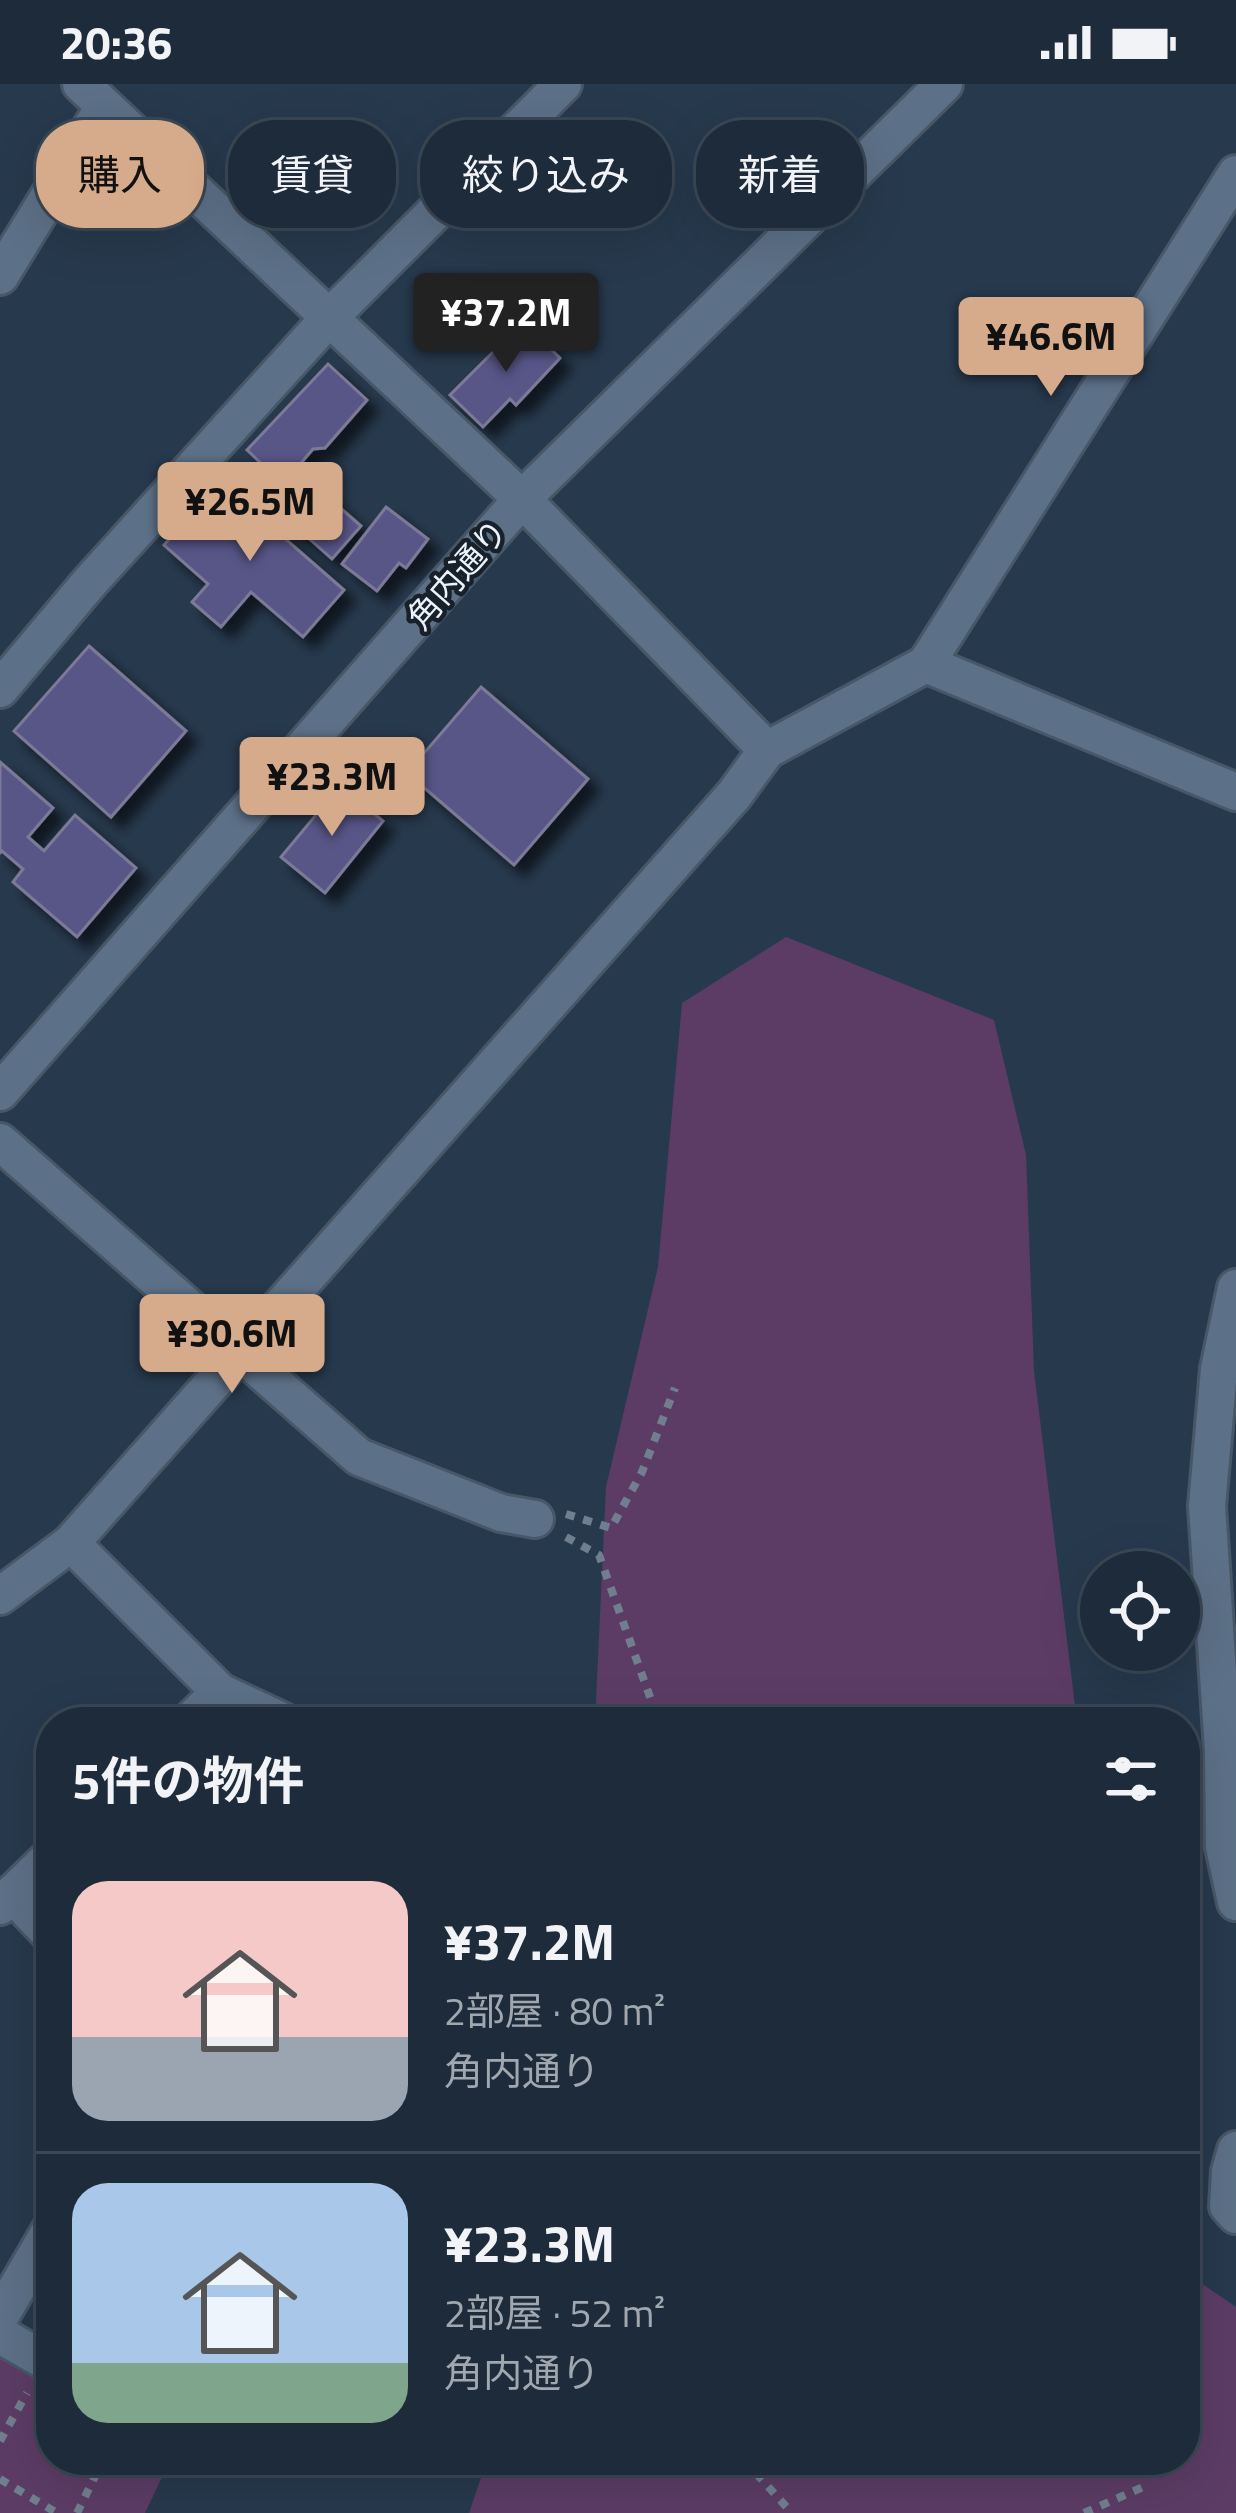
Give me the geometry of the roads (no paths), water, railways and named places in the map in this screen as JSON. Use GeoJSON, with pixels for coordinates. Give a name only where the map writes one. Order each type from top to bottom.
{"type":"FeatureCollection","features":[{"type":"Feature","properties":{"kind":"street"},"geometry":{"type":"LineString","coordinates":[[0,689],[89,583],[329,318],[563,84]]}},
{"type":"Feature","properties":{"kind":"street","name":"角内通り"},"geometry":{"type":"LineString","coordinates":[[0,1092],[523,500],[944,84]]}},
{"type":"Feature","properties":{"kind":"street"},"geometry":{"type":"LineString","coordinates":[[0,276],[93,95],[523,500],[767,750]]}},
{"type":"Feature","properties":{"kind":"street"},"geometry":{"type":"LineString","coordinates":[[0,1596],[71,1543],[734,795],[767,750],[926,664],[1236,173]]}},
{"type":"Feature","properties":{"kind":"street"},"geometry":{"type":"LineString","coordinates":[[926,664],[1236,792]]}},
{"type":"Feature","properties":{"kind":"street"},"geometry":{"type":"LineString","coordinates":[[0,1142],[359,1457],[502,1513],[536,1519]]}},
{"type":"Feature","properties":{"kind":"street"},"geometry":{"type":"LineString","coordinates":[[1236,1288],[1207,1506],[1229,1748],[1224,1847],[1236,1902]]}},
{"type":"Feature","properties":{"kind":"street"},"geometry":{"type":"LineString","coordinates":[[71,1543],[220,1692],[252,1707]]}},
{"type":"Feature","properties":{"kind":"street"},"geometry":{"type":"LineString","coordinates":[[204,1707],[220,1692]]}},
{"type":"Feature","properties":{"kind":"street"},"geometry":{"type":"LineString","coordinates":[[36,1871],[6,1900],[36,1923]]}},
{"type":"Feature","properties":{"kind":"street"},"geometry":{"type":"LineString","coordinates":[[1236,2150],[1228,2206],[1236,2215]]}},
{"type":"Feature","properties":{"kind":"street"},"geometry":{"type":"LineString","coordinates":[[0,2318],[36,2255]]}},
{"type":"Feature","properties":{"kind":"street"},"geometry":{"type":"LineString","coordinates":[[0,2335],[36,2355]]}}]}
